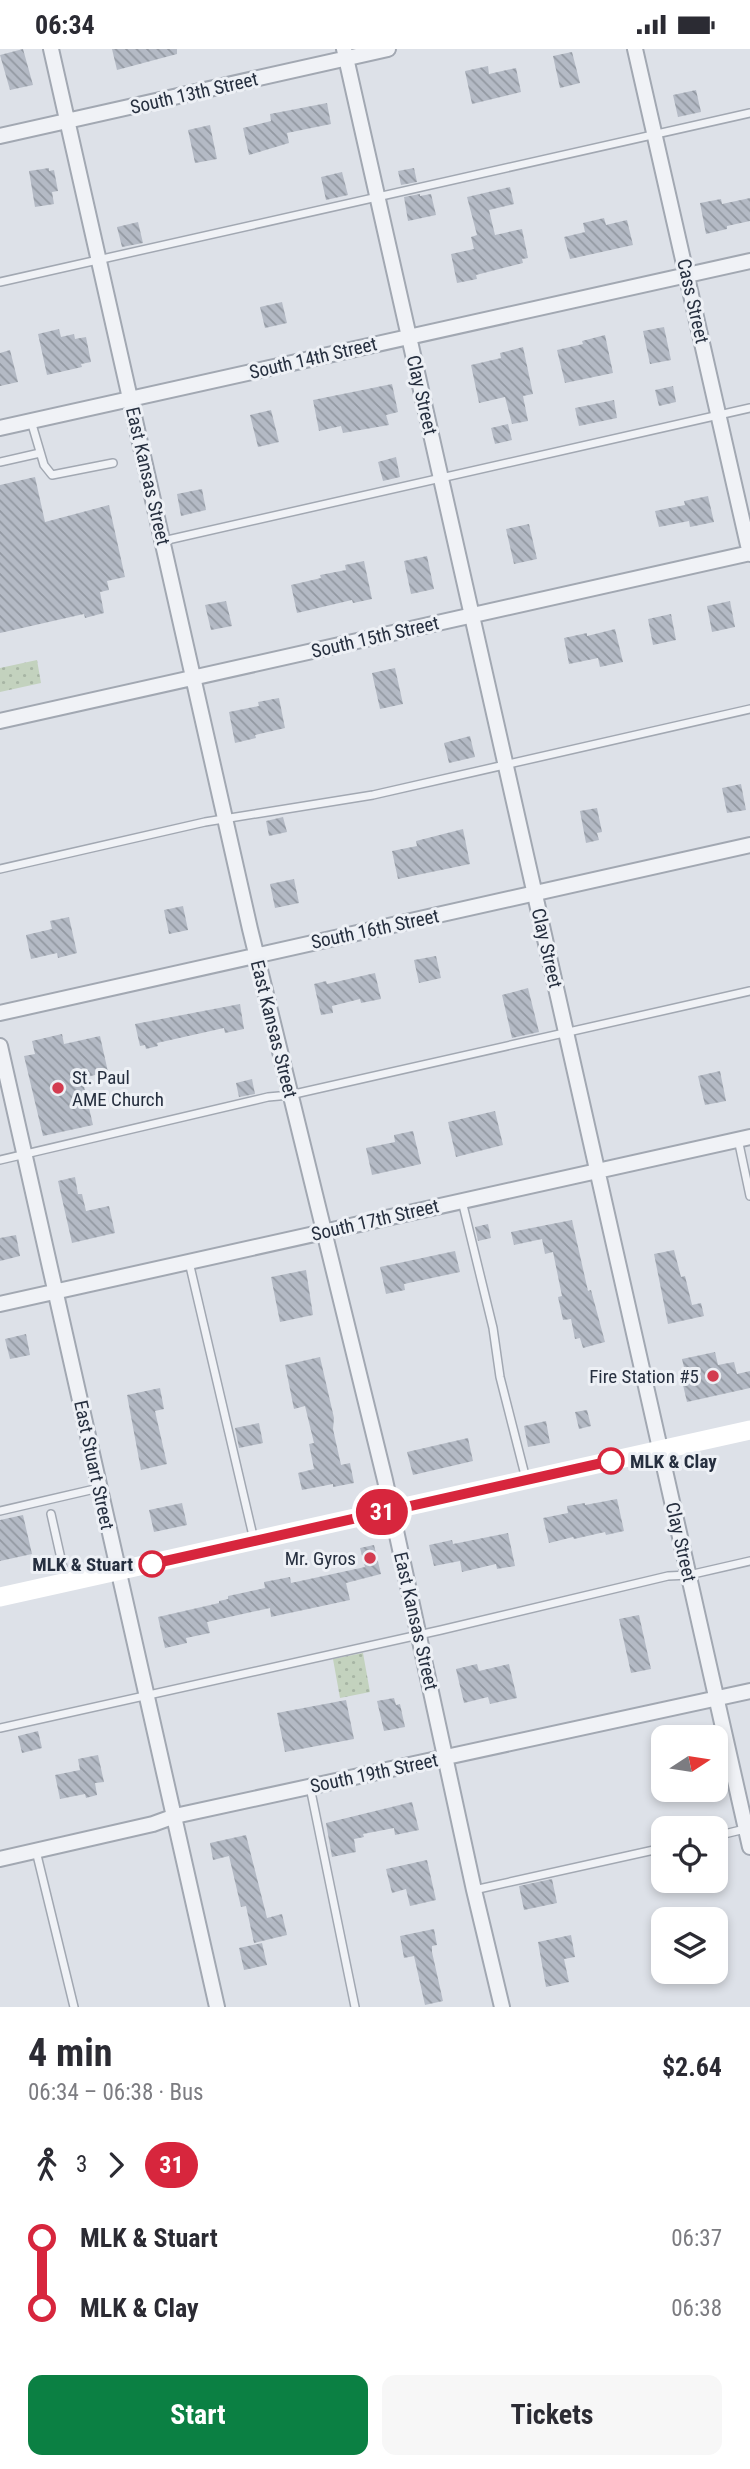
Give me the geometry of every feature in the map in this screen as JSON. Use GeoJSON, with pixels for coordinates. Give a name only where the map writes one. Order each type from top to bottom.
{"type":"FeatureCollection","features":[{"type":"Feature","properties":{"kind":"street","name":"East Kansas Street"},"geometry":{"type":"LineString","coordinates":[[51,49],[256,955],[392,1510],[502,2007]]}},
{"type":"Feature","properties":{"kind":"street","name":"South 13th Street"},"geometry":{"type":"LineString","coordinates":[[0,136],[345,54],[388,49]]}},
{"type":"Feature","properties":{"kind":"street","name":"Cass Street"},"geometry":{"type":"LineString","coordinates":[[635,49],[750,553]]}},
{"type":"Feature","properties":{"kind":"street","name":"Clay Street"},"geometry":{"type":"LineString","coordinates":[[345,54],[750,1847]]}},
{"type":"Feature","properties":{"kind":"street","name":"South 14th Street"},"geometry":{"type":"LineString","coordinates":[[0,428],[750,261]]}},
{"type":"Feature","properties":{"kind":"street","name":"South 15th Street"},"geometry":{"type":"LineString","coordinates":[[0,721],[750,553]]}},
{"type":"Feature","properties":{"kind":"street","name":"South 16th Street"},"geometry":{"type":"LineString","coordinates":[[0,1013],[750,845]]}},
{"type":"Feature","properties":{"kind":"street","name":"East Stuart Street"},"geometry":{"type":"LineString","coordinates":[[0,1046],[217,2007]]}},
{"type":"Feature","properties":{"kind":"street","name":"South 17th Street"},"geometry":{"type":"LineString","coordinates":[[0,1304],[744,1138]]}},
{"type":"Feature","properties":{"kind":"street"},"geometry":{"type":"LineString","coordinates":[[0,1597],[750,1430]]}},
{"type":"Feature","properties":{"kind":"street","name":"South 19th Street"},"geometry":{"type":"LineString","coordinates":[[0,1859],[153,1825],[175,1816],[750,1691]]}},
{"type":"Feature","properties":{"kind":"lane"},"geometry":{"type":"LineString","coordinates":[[0,282],[750,113]]}},
{"type":"Feature","properties":{"kind":"lane"},"geometry":{"type":"LineString","coordinates":[[163,541],[750,408]]}},
{"type":"Feature","properties":{"kind":"lane"},"geometry":{"type":"LineString","coordinates":[[31,421],[44,465],[52,475],[113,463]]}},
{"type":"Feature","properties":{"kind":"lane"},"geometry":{"type":"LineString","coordinates":[[0,462],[40,453]]}},
{"type":"Feature","properties":{"kind":"lane"},"geometry":{"type":"LineString","coordinates":[[0,869],[205,822],[373,795],[750,709]]}},
{"type":"Feature","properties":{"kind":"lane"},"geometry":{"type":"LineString","coordinates":[[0,1160],[268,1097],[290,1095],[750,991]]}},
{"type":"Feature","properties":{"kind":"lane"},"geometry":{"type":"LineString","coordinates":[[744,1138],[750,1196]]}},
{"type":"Feature","properties":{"kind":"lane"},"geometry":{"type":"LineString","coordinates":[[462,1201],[493,1328],[500,1377],[526,1480]]}},
{"type":"Feature","properties":{"kind":"lane"},"geometry":{"type":"LineString","coordinates":[[189,1262],[254,1541]]}},
{"type":"Feature","properties":{"kind":"lane"},"geometry":{"type":"LineString","coordinates":[[0,1511],[99,1488]]}},
{"type":"Feature","properties":{"kind":"lane"},"geometry":{"type":"LineString","coordinates":[[51,1514],[66,1582]]}},
{"type":"Feature","properties":{"kind":"lane"},"geometry":{"type":"LineString","coordinates":[[0,1728],[668,1576],[689,1576],[750,1561]]}},
{"type":"Feature","properties":{"kind":"lane"},"geometry":{"type":"LineString","coordinates":[[310,1787],[355,2007]]}},
{"type":"Feature","properties":{"kind":"lane"},"geometry":{"type":"LineString","coordinates":[[728,1833],[746,1829]]}},
{"type":"Feature","properties":{"kind":"lane"},"geometry":{"type":"LineString","coordinates":[[36,1851],[74,2007]]}},
{"type":"Feature","properties":{"kind":"lane"},"geometry":{"type":"LineString","coordinates":[[474,1890],[651,1851]]}},
{"type":"Feature","properties":{"kind":"green space"},"geometry":{"type":"Polygon","coordinates":[[[37,660],[41,683],[0,692],[0,668],[37,660]]]}},
{"type":"Feature","properties":{"kind":"green space"},"geometry":{"type":"Polygon","coordinates":[[[363,1653],[370,1692],[340,1698],[333,1659],[363,1653]]]}},
{"type":"Feature","properties":{"kind":"building"},"geometry":{"type":"Polygon","coordinates":[[[23,49],[33,85],[10,90],[0,55],[23,49]]]}},
{"type":"Feature","properties":{"kind":"building"},"geometry":{"type":"Polygon","coordinates":[[[112,49],[177,49],[177,54],[117,70],[112,49]]]}},
{"type":"Feature","properties":{"kind":"building"},"geometry":{"type":"Polygon","coordinates":[[[572,52],[580,83],[560,88],[553,56],[572,52]]]}},
{"type":"Feature","properties":{"kind":"building"},"geometry":{"type":"Polygon","coordinates":[[[488,66],[489,74],[516,68],[521,92],[472,104],[465,71],[488,66]]]}},
{"type":"Feature","properties":{"kind":"building"},"geometry":{"type":"Polygon","coordinates":[[[696,90],[701,112],[678,117],[673,95],[696,90]]]}},
{"type":"Feature","properties":{"kind":"building"},"geometry":{"type":"Polygon","coordinates":[[[327,103],[331,124],[287,133],[289,143],[249,155],[243,128],[271,121],[270,114],[327,103]]]}},
{"type":"Feature","properties":{"kind":"building"},"geometry":{"type":"Polygon","coordinates":[[[210,125],[217,159],[195,163],[188,130],[210,125]]]}},
{"type":"Feature","properties":{"kind":"building"},"geometry":{"type":"Polygon","coordinates":[[[49,168],[49,171],[54,170],[58,191],[52,192],[54,204],[35,207],[29,171],[49,168]]]}},
{"type":"Feature","properties":{"kind":"building"},"geometry":{"type":"Polygon","coordinates":[[[414,168],[417,182],[401,185],[398,171],[414,168]]]}},
{"type":"Feature","properties":{"kind":"building"},"geometry":{"type":"Polygon","coordinates":[[[342,172],[348,195],[326,200],[321,177],[342,172]]]}},
{"type":"Feature","properties":{"kind":"building"},"geometry":{"type":"Polygon","coordinates":[[[510,187],[514,204],[489,210],[495,235],[522,229],[528,258],[522,259],[523,263],[476,275],[477,279],[457,283],[451,254],[474,249],[471,237],[477,235],[467,197],[510,187]]]}},
{"type":"Feature","properties":{"kind":"building"},"geometry":{"type":"Polygon","coordinates":[[[431,194],[436,215],[408,221],[404,197],[431,194]]]}},
{"type":"Feature","properties":{"kind":"building"},"geometry":{"type":"Polygon","coordinates":[[[750,198],[750,221],[706,234],[700,203],[721,199],[722,204],[750,198]]]}},
{"type":"Feature","properties":{"kind":"building"},"geometry":{"type":"Polygon","coordinates":[[[604,218],[606,225],[627,220],[633,245],[570,259],[564,237],[585,232],[583,223],[604,218]]]}},
{"type":"Feature","properties":{"kind":"building"},"geometry":{"type":"Polygon","coordinates":[[[138,222],[143,243],[122,247],[117,227],[138,222]]]}},
{"type":"Feature","properties":{"kind":"building"},"geometry":{"type":"Polygon","coordinates":[[[282,302],[287,323],[265,328],[260,307],[282,302]]]}},
{"type":"Feature","properties":{"kind":"building"},"geometry":{"type":"Polygon","coordinates":[[[664,327],[671,360],[650,364],[643,331],[664,327]]]}},
{"type":"Feature","properties":{"kind":"building"},"geometry":{"type":"Polygon","coordinates":[[[59,329],[61,337],[74,334],[75,339],[86,337],[91,362],[81,364],[82,367],[47,375],[38,334],[59,329]]]}},
{"type":"Feature","properties":{"kind":"building"},"geometry":{"type":"Polygon","coordinates":[[[605,335],[613,373],[565,383],[557,350],[605,335]]]}},
{"type":"Feature","properties":{"kind":"building"},"geometry":{"type":"Polygon","coordinates":[[[523,347],[533,394],[523,396],[528,421],[512,424],[505,397],[479,403],[471,365],[501,358],[500,353],[523,347]]]}},
{"type":"Feature","properties":{"kind":"building"},"geometry":{"type":"Polygon","coordinates":[[[10,350],[18,382],[0,386],[0,353],[10,350]]]}},
{"type":"Feature","properties":{"kind":"building"},"geometry":{"type":"Polygon","coordinates":[[[392,384],[398,412],[386,415],[389,425],[343,433],[341,426],[319,431],[313,400],[392,384]]]}},
{"type":"Feature","properties":{"kind":"building"},"geometry":{"type":"Polygon","coordinates":[[[673,386],[676,402],[659,406],[655,390],[673,386]]]}},
{"type":"Feature","properties":{"kind":"building"},"geometry":{"type":"Polygon","coordinates":[[[614,400],[617,418],[579,426],[575,408],[614,400]]]}},
{"type":"Feature","properties":{"kind":"building"},"geometry":{"type":"Polygon","coordinates":[[[271,410],[279,442],[258,447],[250,415],[271,410]]]}},
{"type":"Feature","properties":{"kind":"building"},"geometry":{"type":"Polygon","coordinates":[[[508,424],[512,440],[495,444],[491,428],[508,424]]]}},
{"type":"Feature","properties":{"kind":"building"},"geometry":{"type":"Polygon","coordinates":[[[396,457],[400,477],[383,481],[378,462],[396,457]]]}},
{"type":"Feature","properties":{"kind":"building"},"geometry":{"type":"Polygon","coordinates":[[[35,477],[45,522],[109,505],[125,577],[107,581],[109,590],[100,592],[104,613],[85,618],[84,614],[0,633],[0,485],[35,477]]]}},
{"type":"Feature","properties":{"kind":"building"},"geometry":{"type":"Polygon","coordinates":[[[202,489],[206,510],[181,516],[177,494],[202,489]]]}},
{"type":"Feature","properties":{"kind":"building"},"geometry":{"type":"Polygon","coordinates":[[[708,496],[714,522],[690,527],[689,521],[659,527],[655,511],[685,505],[684,501],[708,496]]]}},
{"type":"Feature","properties":{"kind":"building"},"geometry":{"type":"Polygon","coordinates":[[[529,524],[537,559],[514,564],[506,529],[529,524]]]}},
{"type":"Feature","properties":{"kind":"building"},"geometry":{"type":"Polygon","coordinates":[[[427,556],[434,589],[411,594],[404,561],[427,556]]]}},
{"type":"Feature","properties":{"kind":"building"},"geometry":{"type":"Polygon","coordinates":[[[364,561],[372,599],[353,603],[352,600],[297,613],[291,585],[346,570],[345,565],[364,561]]]}},
{"type":"Feature","properties":{"kind":"building"},"geometry":{"type":"Polygon","coordinates":[[[226,601],[232,626],[211,630],[205,605],[226,601]]]}},
{"type":"Feature","properties":{"kind":"building"},"geometry":{"type":"Polygon","coordinates":[[[730,601],[735,627],[712,632],[707,606],[730,601]]]}},
{"type":"Feature","properties":{"kind":"building"},"geometry":{"type":"Polygon","coordinates":[[[671,614],[676,640],[653,645],[648,619],[671,614]]]}},
{"type":"Feature","properties":{"kind":"building"},"geometry":{"type":"Polygon","coordinates":[[[615,629],[623,662],[600,667],[598,658],[569,664],[564,638],[615,629]]]}},
{"type":"Feature","properties":{"kind":"building"},"geometry":{"type":"Polygon","coordinates":[[[395,668],[403,704],[380,709],[372,673],[395,668]]]}},
{"type":"Feature","properties":{"kind":"building"},"geometry":{"type":"Polygon","coordinates":[[[279,698],[285,728],[235,743],[229,712],[259,706],[258,702],[279,698]]]}},
{"type":"Feature","properties":{"kind":"building"},"geometry":{"type":"Polygon","coordinates":[[[470,736],[475,757],[449,763],[444,743],[470,736]]]}},
{"type":"Feature","properties":{"kind":"building"},"geometry":{"type":"Polygon","coordinates":[[[741,784],[746,810],[727,813],[722,788],[741,784]]]}},
{"type":"Feature","properties":{"kind":"building"},"geometry":{"type":"Polygon","coordinates":[[[597,808],[602,832],[597,833],[599,840],[586,843],[580,811],[597,808]]]}},
{"type":"Feature","properties":{"kind":"building"},"geometry":{"type":"Polygon","coordinates":[[[283,817],[287,832],[269,836],[266,821],[283,817]]]}},
{"type":"Feature","properties":{"kind":"building"},"geometry":{"type":"Polygon","coordinates":[[[463,829],[470,864],[398,879],[392,851],[417,846],[416,841],[463,829]]]}},
{"type":"Feature","properties":{"kind":"building"},"geometry":{"type":"Polygon","coordinates":[[[294,879],[299,903],[275,908],[270,884],[294,879]]]}},
{"type":"Feature","properties":{"kind":"building"},"geometry":{"type":"Polygon","coordinates":[[[183,906],[188,930],[169,934],[164,910],[183,906]]]}},
{"type":"Feature","properties":{"kind":"building"},"geometry":{"type":"Polygon","coordinates":[[[69,917],[77,953],[58,958],[57,953],[31,959],[26,935],[52,929],[50,921],[69,917]]]}},
{"type":"Feature","properties":{"kind":"building"},"geometry":{"type":"Polygon","coordinates":[[[436,956],[441,978],[419,983],[414,960],[436,956]]]}},
{"type":"Feature","properties":{"kind":"building"},"geometry":{"type":"Polygon","coordinates":[[[375,973],[381,999],[361,1003],[360,999],[332,1006],[333,1013],[321,1015],[314,984],[326,981],[327,984],[375,973]]]}},
{"type":"Feature","properties":{"kind":"building"},"geometry":{"type":"Polygon","coordinates":[[[528,988],[539,1032],[512,1038],[502,995],[528,988]]]}},
{"type":"Feature","properties":{"kind":"building"},"geometry":{"type":"Polygon","coordinates":[[[240,1004],[244,1029],[225,1033],[224,1028],[157,1043],[158,1046],[146,1049],[145,1045],[140,1046],[135,1024],[240,1004]]]}},
{"type":"Feature","properties":{"kind":"building"},"geometry":{"type":"Polygon","coordinates":[[[62,1034],[64,1044],[100,1036],[108,1072],[82,1078],[93,1125],[43,1136],[24,1056],[35,1054],[32,1041],[62,1034]]]}},
{"type":"Feature","properties":{"kind":"building"},"geometry":{"type":"Polygon","coordinates":[[[720,1071],[726,1101],[705,1105],[698,1076],[720,1071]]]}},
{"type":"Feature","properties":{"kind":"building"},"geometry":{"type":"Polygon","coordinates":[[[252,1079],[255,1094],[239,1097],[236,1083],[252,1079]]]}},
{"type":"Feature","properties":{"kind":"building"},"geometry":{"type":"Polygon","coordinates":[[[495,1111],[503,1145],[456,1157],[448,1122],[495,1111]]]}},
{"type":"Feature","properties":{"kind":"building"},"geometry":{"type":"Polygon","coordinates":[[[413,1131],[421,1164],[372,1175],[366,1148],[395,1142],[394,1135],[413,1131]]]}},
{"type":"Feature","properties":{"kind":"building"},"geometry":{"type":"Polygon","coordinates":[[[75,1177],[78,1194],[82,1194],[86,1211],[109,1206],[115,1233],[72,1243],[58,1181],[75,1177]]]}},
{"type":"Feature","properties":{"kind":"building"},"geometry":{"type":"Polygon","coordinates":[[[572,1220],[588,1291],[591,1290],[605,1342],[583,1348],[580,1338],[575,1339],[571,1319],[563,1320],[558,1297],[562,1296],[553,1252],[545,1254],[542,1239],[514,1245],[511,1232],[572,1220]]]}},
{"type":"Feature","properties":{"kind":"building"},"geometry":{"type":"Polygon","coordinates":[[[488,1224],[491,1238],[478,1241],[475,1227],[488,1224]]]}},
{"type":"Feature","properties":{"kind":"building"},"geometry":{"type":"Polygon","coordinates":[[[16,1235],[20,1256],[0,1261],[0,1238],[16,1235]]]}},
{"type":"Feature","properties":{"kind":"building"},"geometry":{"type":"Polygon","coordinates":[[[674,1250],[681,1277],[685,1276],[692,1305],[701,1303],[704,1316],[668,1324],[654,1254],[674,1250]]]}},
{"type":"Feature","properties":{"kind":"building"},"geometry":{"type":"Polygon","coordinates":[[[455,1251],[460,1272],[404,1284],[405,1290],[386,1294],[380,1267],[455,1251]]]}},
{"type":"Feature","properties":{"kind":"building"},"geometry":{"type":"Polygon","coordinates":[[[306,1270],[313,1315],[280,1322],[271,1277],[306,1270]]]}},
{"type":"Feature","properties":{"kind":"building"},"geometry":{"type":"Polygon","coordinates":[[[26,1334],[30,1355],[10,1359],[5,1339],[26,1334]]]}},
{"type":"Feature","properties":{"kind":"building"},"geometry":{"type":"Polygon","coordinates":[[[715,1352],[718,1365],[734,1362],[737,1374],[750,1371],[750,1388],[687,1402],[683,1385],[688,1384],[682,1359],[715,1352]]]}},
{"type":"Feature","properties":{"kind":"building"},"geometry":{"type":"Polygon","coordinates":[[[320,1357],[341,1465],[350,1463],[354,1483],[302,1490],[298,1473],[314,1469],[309,1444],[314,1443],[305,1406],[294,1409],[285,1365],[320,1357]]]}},
{"type":"Feature","properties":{"kind":"building"},"geometry":{"type":"Polygon","coordinates":[[[160,1388],[164,1409],[155,1411],[167,1464],[141,1470],[127,1395],[160,1388]]]}},
{"type":"Feature","properties":{"kind":"building"},"geometry":{"type":"Polygon","coordinates":[[[587,1410],[591,1426],[579,1429],[575,1412],[587,1410]]]}},
{"type":"Feature","properties":{"kind":"building"},"geometry":{"type":"Polygon","coordinates":[[[546,1421],[550,1443],[528,1447],[524,1426],[546,1421]]]}},
{"type":"Feature","properties":{"kind":"building"},"geometry":{"type":"Polygon","coordinates":[[[259,1423],[263,1443],[239,1448],[235,1428],[259,1423]]]}},
{"type":"Feature","properties":{"kind":"building"},"geometry":{"type":"Polygon","coordinates":[[[468,1438],[473,1461],[413,1475],[407,1452],[468,1438]]]}},
{"type":"Feature","properties":{"kind":"building"},"geometry":{"type":"Polygon","coordinates":[[[617,1499],[624,1531],[574,1539],[573,1537],[549,1543],[543,1518],[568,1513],[567,1506],[617,1499]]]}},
{"type":"Feature","properties":{"kind":"building"},"geometry":{"type":"Polygon","coordinates":[[[182,1503],[187,1525],[154,1532],[149,1510],[182,1503]]]}},
{"type":"Feature","properties":{"kind":"building"},"geometry":{"type":"Polygon","coordinates":[[[23,1515],[32,1554],[0,1561],[0,1520],[23,1515]]]}},
{"type":"Feature","properties":{"kind":"building"},"geometry":{"type":"Polygon","coordinates":[[[508,1533],[515,1566],[497,1569],[496,1564],[462,1572],[460,1561],[434,1566],[429,1545],[452,1540],[453,1544],[508,1533]]]}},
{"type":"Feature","properties":{"kind":"building"},"geometry":{"type":"Polygon","coordinates":[[[374,1545],[381,1574],[346,1583],[350,1600],[271,1617],[270,1608],[207,1622],[210,1633],[186,1638],[187,1643],[165,1648],[158,1617],[219,1603],[228,1599],[228,1596],[265,1588],[264,1582],[290,1577],[291,1583],[365,1567],[360,1548],[374,1545]]]}},
{"type":"Feature","properties":{"kind":"building"},"geometry":{"type":"Polygon","coordinates":[[[639,1615],[651,1669],[631,1673],[619,1619],[639,1615]]]}},
{"type":"Feature","properties":{"kind":"building"},"geometry":{"type":"Polygon","coordinates":[[[477,1664],[479,1671],[509,1664],[517,1698],[490,1704],[488,1697],[464,1703],[456,1669],[477,1664]]]}},
{"type":"Feature","properties":{"kind":"building"},"geometry":{"type":"Polygon","coordinates":[[[394,1698],[396,1705],[400,1704],[405,1727],[384,1731],[377,1701],[394,1698]]]}},
{"type":"Feature","properties":{"kind":"building"},"geometry":{"type":"Polygon","coordinates":[[[346,1700],[354,1739],[285,1752],[277,1713],[346,1700]]]}},
{"type":"Feature","properties":{"kind":"building"},"geometry":{"type":"Polygon","coordinates":[[[38,1731],[42,1748],[22,1753],[18,1736],[38,1731]]]}},
{"type":"Feature","properties":{"kind":"building"},"geometry":{"type":"Polygon","coordinates":[[[98,1755],[104,1782],[95,1783],[97,1795],[86,1798],[85,1794],[60,1799],[55,1775],[80,1770],[78,1759],[98,1755]]]}},
{"type":"Feature","properties":{"kind":"building"},"geometry":{"type":"Polygon","coordinates":[[[412,1802],[419,1830],[395,1835],[394,1828],[363,1834],[364,1837],[354,1839],[356,1852],[332,1857],[326,1823],[412,1802]]]}},
{"type":"Feature","properties":{"kind":"building"},"geometry":{"type":"Polygon","coordinates":[[[246,1835],[267,1918],[282,1914],[287,1935],[254,1943],[246,1906],[241,1907],[229,1856],[213,1860],[210,1843],[246,1835]]]}},
{"type":"Feature","properties":{"kind":"building"},"geometry":{"type":"Polygon","coordinates":[[[427,1860],[436,1900],[410,1906],[406,1889],[392,1893],[386,1869],[427,1860]]]}},
{"type":"Feature","properties":{"kind":"building"},"geometry":{"type":"Polygon","coordinates":[[[552,1879],[557,1903],[524,1910],[519,1886],[552,1879]]]}},
{"type":"Feature","properties":{"kind":"building"},"geometry":{"type":"Polygon","coordinates":[[[434,1929],[437,1945],[432,1946],[432,1952],[443,2001],[425,2005],[414,1956],[404,1958],[400,1936],[434,1929]]]}},
{"type":"Feature","properties":{"kind":"building"},"geometry":{"type":"Polygon","coordinates":[[[571,1935],[575,1957],[564,1959],[569,1982],[546,1987],[538,1942],[571,1935]]]}},
{"type":"Feature","properties":{"kind":"building"},"geometry":{"type":"Polygon","coordinates":[[[262,1943],[267,1965],[244,1970],[239,1948],[262,1943]]]}},
{"type":"Feature","properties":{"kind":"bus line","name":"31"},"geometry":{"type":"LineString","coordinates":[[152,1564],[611,1461]]}},
{"type":"Feature","properties":{"kind":"place","name":"St. Paul AME Church"},"geometry":{"type":"Point","coordinates":[58,1088]}},
{"type":"Feature","properties":{"kind":"place","name":"Fire Station #5"},"geometry":{"type":"Point","coordinates":[713,1376]}},
{"type":"Feature","properties":{"kind":"place","name":"MLK & Clay"},"geometry":{"type":"Point","coordinates":[611,1461]}},
{"type":"Feature","properties":{"kind":"place","name":"Mr. Gyros"},"geometry":{"type":"Point","coordinates":[370,1558]}},
{"type":"Feature","properties":{"kind":"place","name":"MLK & Stuart"},"geometry":{"type":"Point","coordinates":[152,1564]}}]}
